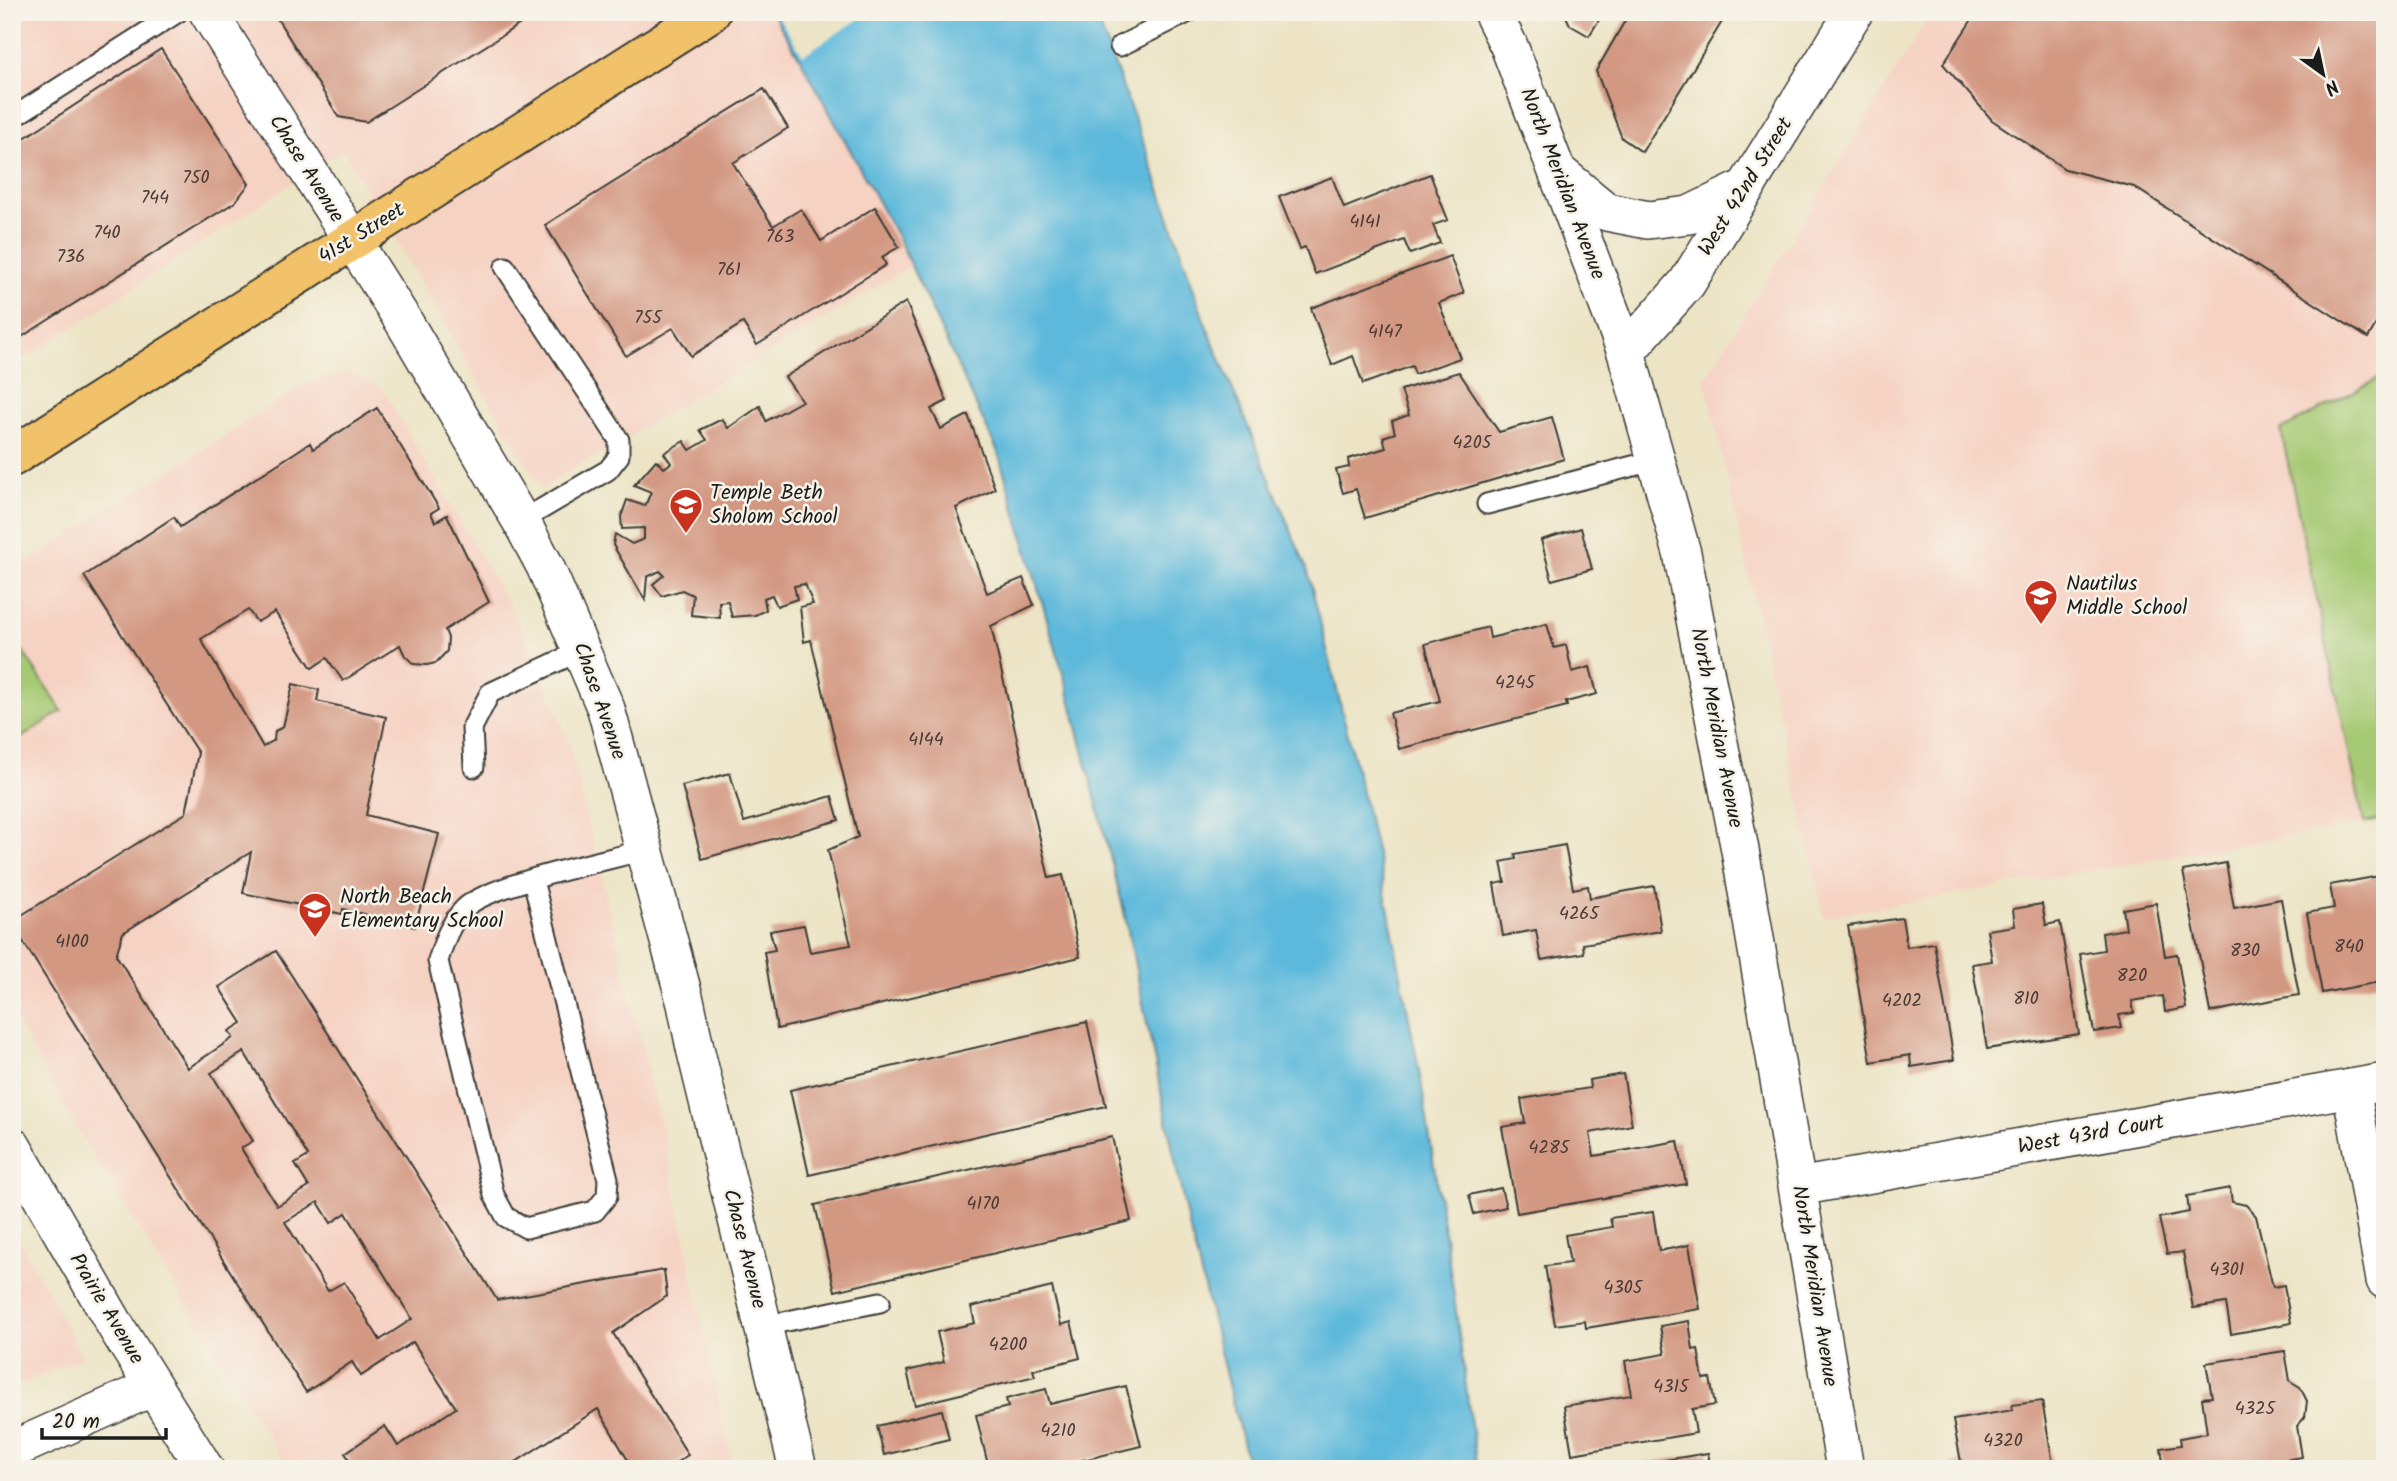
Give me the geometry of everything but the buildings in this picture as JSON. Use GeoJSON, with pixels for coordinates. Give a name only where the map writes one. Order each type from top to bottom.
{"type":"FeatureCollection","features":[{"type":"Feature","properties":{"kind":"main road","name":"41st Street"},"geometry":{"type":"LineString","coordinates":[[12,457],[711,12]]}},
{"type":"Feature","properties":{"kind":"street","name":"Chase Avenue"},"geometry":{"type":"LineString","coordinates":[[208,12],[404,322],[521,521],[545,566],[606,709],[686,1004],[798,1469]]}},
{"type":"Feature","properties":{"kind":"street","name":"North Meridian Avenue"},"geometry":{"type":"LineString","coordinates":[[1492,12],[1509,46],[1626,352],[1682,553],[1724,769],[1845,1469]]}},
{"type":"Feature","properties":{"kind":"street","name":"West 42nd Street"},"geometry":{"type":"LineString","coordinates":[[1626,352],[1687,283],[1854,12]]}},
{"type":"Feature","properties":{"kind":"street"},"geometry":{"type":"LineString","coordinates":[[1556,171],[1607,212],[1647,220],[1689,215],[1747,187]]}},
{"type":"Feature","properties":{"kind":"street"},"geometry":{"type":"LineString","coordinates":[[2368,1085],[2385,1280]]}},
{"type":"Feature","properties":{"kind":"street","name":"West 43rd Court"},"geometry":{"type":"LineString","coordinates":[[1798,1187],[2368,1085]]}},
{"type":"Feature","properties":{"kind":"street","name":"Prairie Avenue"},"geometry":{"type":"LineString","coordinates":[[12,1146],[153,1387],[205,1469]]}},
{"type":"Feature","properties":{"kind":"street"},"geometry":{"type":"LineString","coordinates":[[12,1450],[153,1387]]}},
{"type":"Feature","properties":{"kind":"lane"},"geometry":{"type":"LineString","coordinates":[[12,118],[178,12]]}},
{"type":"Feature","properties":{"kind":"lane"},"geometry":{"type":"LineString","coordinates":[[1120,46],[1189,12]]}},
{"type":"Feature","properties":{"kind":"lane"},"geometry":{"type":"LineString","coordinates":[[505,267],[619,440],[619,456],[608,470],[521,521]]}},
{"type":"Feature","properties":{"kind":"lane"},"geometry":{"type":"LineString","coordinates":[[1487,504],[1656,460]]}},
{"type":"Feature","properties":{"kind":"lane"},"geometry":{"type":"LineString","coordinates":[[474,767],[472,728],[490,693],[582,650]]}},
{"type":"Feature","properties":{"kind":"lane"},"geometry":{"type":"LineString","coordinates":[[533,880],[608,1180],[607,1196],[595,1211],[526,1228],[506,1217],[494,1195],[438,961],[447,932],[466,907],[489,893],[533,880],[644,850]]}},
{"type":"Feature","properties":{"kind":"lane"},"geometry":{"type":"LineString","coordinates":[[763,1326],[880,1303]]}},
{"type":"Feature","properties":{"kind":"shaded area"},"geometry":{"type":"Polygon","coordinates":[[[12,12],[771,12],[801,60],[911,266],[541,489],[343,150],[12,367],[12,12]]]}},
{"type":"Feature","properties":{"kind":"shaded area","name":"Nautilus Middle School"},"geometry":{"type":"Polygon","coordinates":[[[1932,12],[2385,12],[2385,375],[2281,430],[2364,823],[1824,917],[1705,379],[1932,12]]]}},
{"type":"Feature","properties":{"kind":"shaded area","name":"North Beach Elementary School"},"geometry":{"type":"Polygon","coordinates":[[[347,371],[382,388],[514,613],[567,734],[662,1129],[733,1469],[288,1469],[64,1108],[12,1012],[12,572],[304,385],[347,371]]]}},
{"type":"Feature","properties":{"kind":"shaded area"},"geometry":{"type":"Polygon","coordinates":[[[12,1226],[83,1357],[12,1388],[12,1226]]]}},
{"type":"Feature","properties":{"kind":"green space"},"geometry":{"type":"Polygon","coordinates":[[[2385,375],[2385,819],[2364,823],[2281,430],[2385,375]]]}},
{"type":"Feature","properties":{"kind":"green space"},"geometry":{"type":"Polygon","coordinates":[[[12,635],[62,711],[12,744],[12,635]]]}},
{"type":"Feature","properties":{"kind":"water"},"geometry":{"type":"Polygon","coordinates":[[[772,12],[1095,12],[1154,172],[1204,320],[1308,572],[1380,866],[1421,1081],[1477,1469],[1249,1469],[1186,1214],[1124,911],[1067,687],[998,452],[900,242],[772,12]]]}},
{"type":"Feature","properties":{"kind":"pier"},"geometry":{"type":"Polygon","coordinates":[[[775,12],[870,12],[803,55],[775,12]]]}},
{"type":"Feature","properties":{"kind":"place","name":"Temple Beth Sholom School"},"geometry":{"type":"Point","coordinates":[686,535]}},
{"type":"Feature","properties":{"kind":"place","name":"Nautilus Middle School"},"geometry":{"type":"Point","coordinates":[2041,626]}},
{"type":"Feature","properties":{"kind":"place","name":"North Beach Elementary School"},"geometry":{"type":"Point","coordinates":[315,939]}}]}
